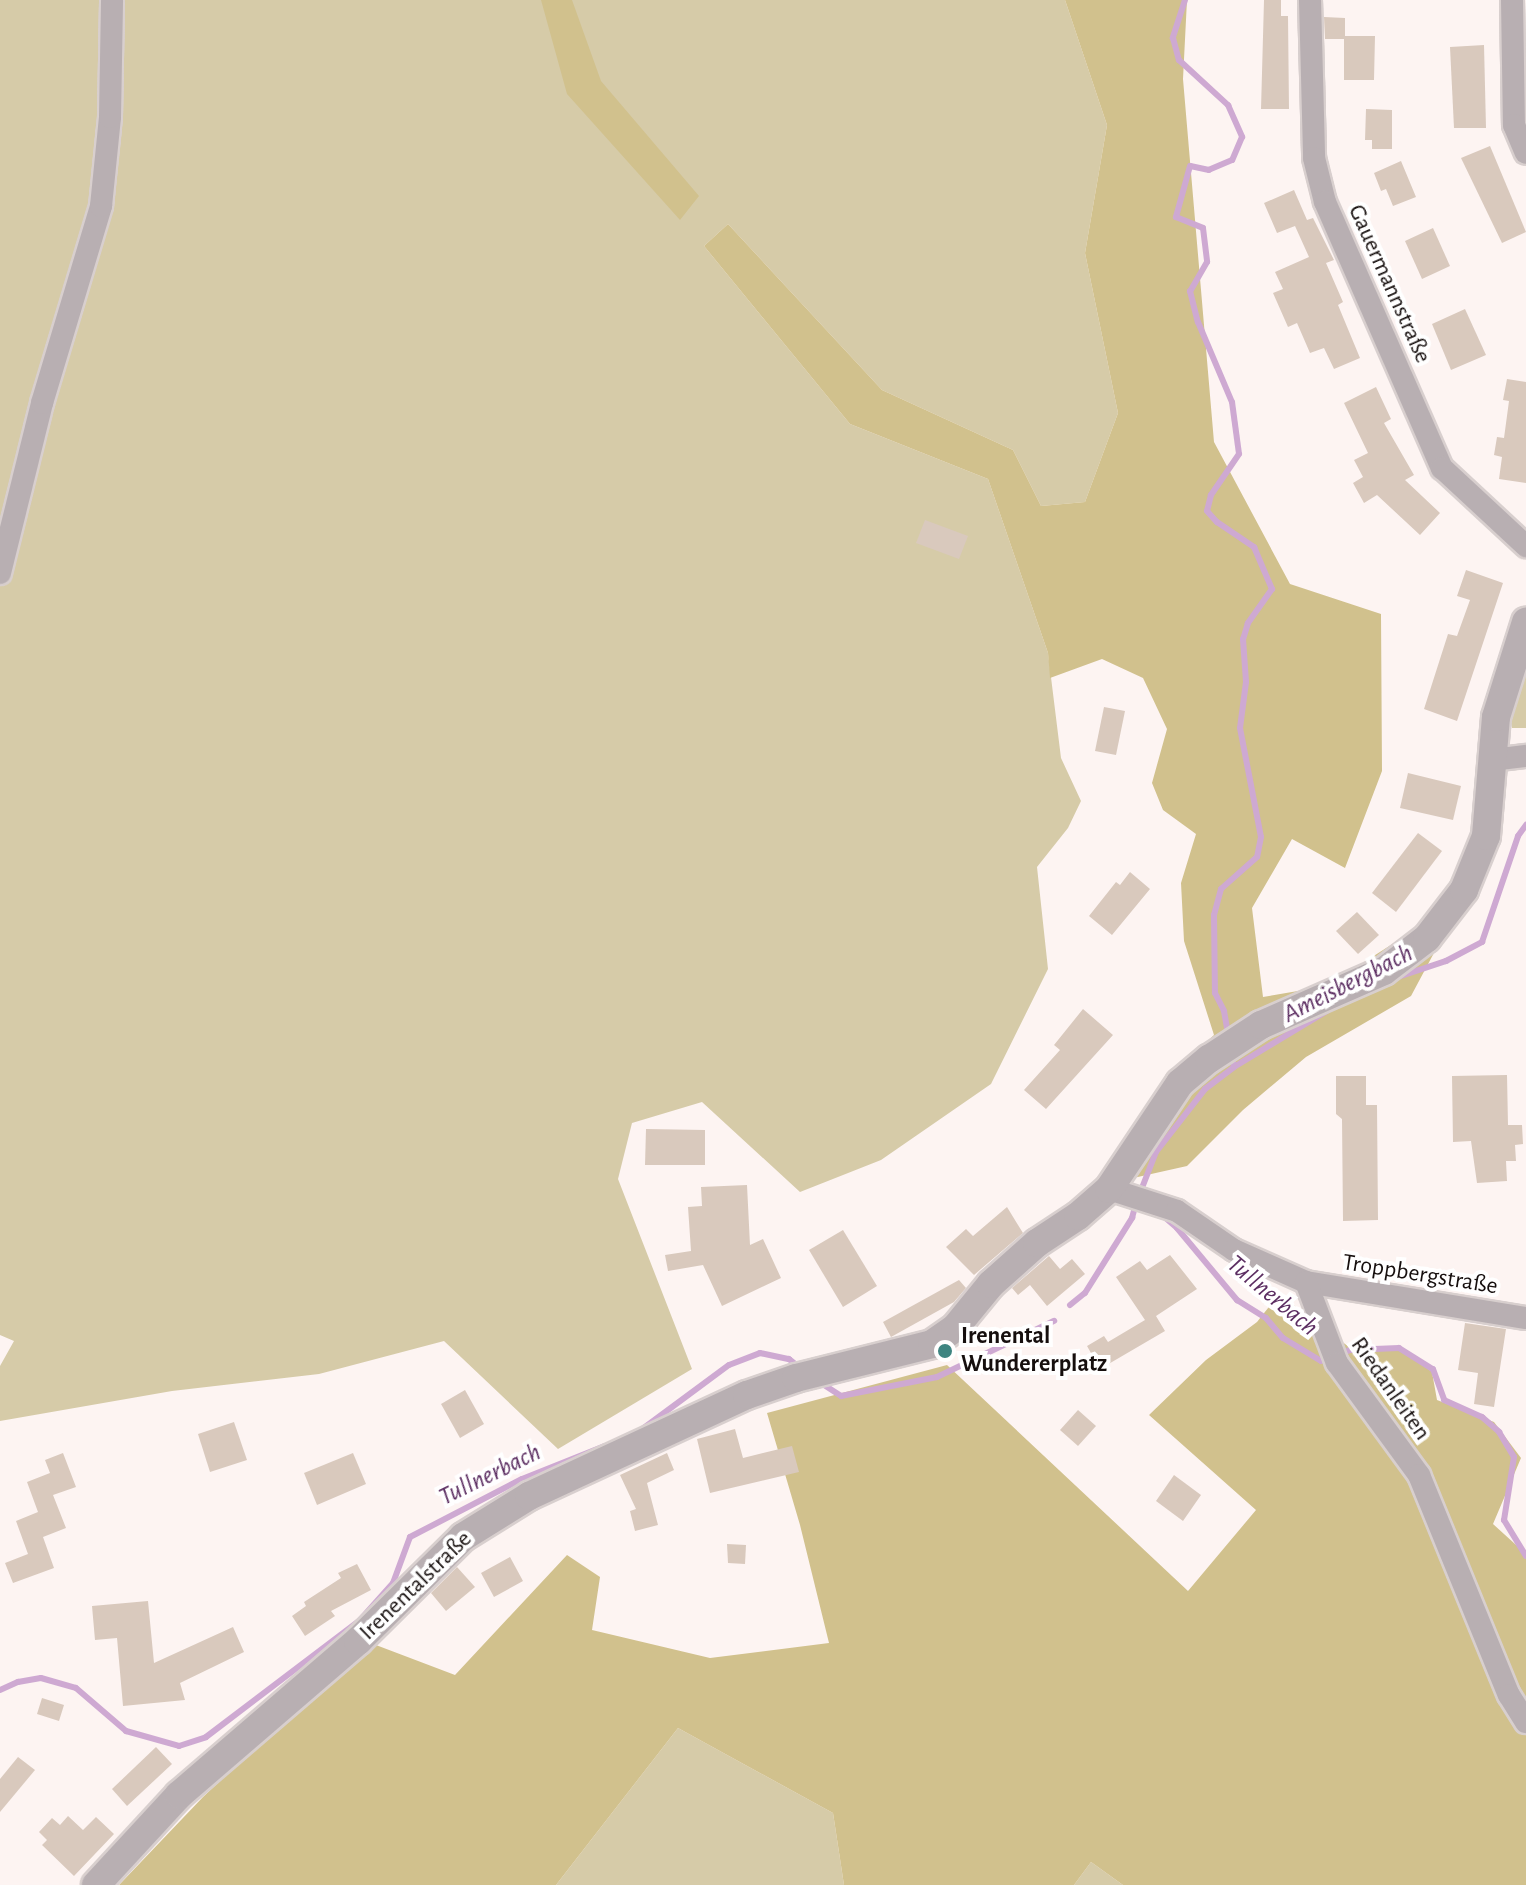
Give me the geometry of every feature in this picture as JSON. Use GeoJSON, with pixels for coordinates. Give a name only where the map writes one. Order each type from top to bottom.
{"type":"FeatureCollection","features":[{"type":"Feature","properties":{"kind":"street"},"geometry":{"type":"LineString","coordinates":[[0,573],[42,403],[101,206],[110,117],[112,0]]}},
{"type":"Feature","properties":{"kind":"street","name":"Gauermannstraße"},"geometry":{"type":"LineString","coordinates":[[1310,0],[1314,158],[1325,202],[1442,468],[1526,546]]}},
{"type":"Feature","properties":{"kind":"street"},"geometry":{"type":"LineString","coordinates":[[1512,0],[1514,125],[1526,153]]}},
{"type":"Feature","properties":{"kind":"street"},"geometry":{"type":"LineString","coordinates":[[1306,1282],[1234,1250],[1161,1204],[1118,1191],[1180,1083],[1230,1044],[1384,971],[1427,938],[1464,890],[1486,836],[1496,717],[1526,622]]}},
{"type":"Feature","properties":{"kind":"street"},"geometry":{"type":"LineString","coordinates":[[1492,760],[1526,756]]}},
{"type":"Feature","properties":{"kind":"street","name":"Irenentalstraße"},"geometry":{"type":"LineString","coordinates":[[96,1885],[179,1795],[336,1661],[463,1537],[529,1496],[747,1395],[796,1378],[932,1344],[955,1328],[991,1284],[1037,1243],[1118,1191]]}},
{"type":"Feature","properties":{"kind":"street","name":"Troppbergstraße"},"geometry":{"type":"LineString","coordinates":[[1306,1282],[1526,1318]]}},
{"type":"Feature","properties":{"kind":"street","name":"Riedanleiten"},"geometry":{"type":"LineString","coordinates":[[1306,1282],[1333,1355],[1419,1475],[1509,1695],[1526,1722]]}},
{"type":"Feature","properties":{"kind":"shaded area"},"geometry":{"type":"Polygon","coordinates":[[[0,0],[1065,0],[1107,125],[1085,253],[1118,413],[1085,502],[1041,506],[1013,450],[882,390],[728,224],[704,246],[850,424],[988,479],[1048,653],[1061,758],[1081,801],[1068,828],[1037,867],[1048,969],[991,1084],[881,1160],[800,1192],[702,1102],[632,1123],[618,1179],[692,1369],[558,1449],[444,1341],[319,1374],[172,1391],[0,1421],[0,1366],[14,1341],[0,1335],[0,0]]]}},
{"type":"Feature","properties":{"kind":"shaded area"},"geometry":{"type":"Polygon","coordinates":[[[541,0],[572,0],[601,81],[699,196],[680,220],[567,94],[541,0]]]}},
{"type":"Feature","properties":{"kind":"shaded area"},"geometry":{"type":"Polygon","coordinates":[[[1065,0],[1187,0],[1183,79],[1214,442],[1290,584],[1381,614],[1382,771],[1345,868],[1292,839],[1252,908],[1263,997],[1327,986],[1411,932],[1435,951],[1411,996],[1306,1057],[1243,1110],[1187,1166],[1102,1185],[1174,1072],[1214,1035],[1184,941],[1181,883],[1196,834],[1163,810],[1152,783],[1167,729],[1143,678],[1102,659],[1050,678],[1048,653],[988,479],[850,424],[704,246],[728,224],[882,390],[1013,450],[1041,506],[1085,502],[1118,413],[1085,253],[1107,125],[1065,0]]]}},
{"type":"Feature","properties":{"kind":"shaded area"},"geometry":{"type":"Polygon","coordinates":[[[1526,632],[1526,728],[1512,728],[1510,720],[1526,632]]]}},
{"type":"Feature","properties":{"kind":"shaded area"},"geometry":{"type":"Polygon","coordinates":[[[1279,1294],[1353,1350],[1401,1348],[1432,1372],[1437,1400],[1494,1422],[1521,1458],[1493,1524],[1526,1554],[1526,1885],[1123,1885],[1091,1862],[1074,1885],[844,1885],[833,1813],[678,1728],[556,1885],[119,1885],[203,1797],[368,1642],[455,1675],[567,1555],[600,1577],[592,1630],[710,1658],[829,1643],[800,1525],[767,1413],[947,1365],[1188,1591],[1256,1510],[1149,1415],[1206,1360],[1257,1322],[1279,1294]]]}},
{"type":"Feature","properties":{"kind":"shaded area"},"geometry":{"type":"Polygon","coordinates":[[[678,1728],[833,1813],[844,1885],[556,1885],[678,1728]]]}},
{"type":"Feature","properties":{"kind":"shaded area"},"geometry":{"type":"Polygon","coordinates":[[[1091,1862],[1123,1885],[1074,1885],[1091,1862]]]}},
{"type":"Feature","properties":{"kind":"building"},"geometry":{"type":"Polygon","coordinates":[[[1264,0],[1281,0],[1281,16],[1288,16],[1289,109],[1261,109],[1264,0]]]}},
{"type":"Feature","properties":{"kind":"building"},"geometry":{"type":"Polygon","coordinates":[[[1324,17],[1345,18],[1345,36],[1375,36],[1374,80],[1344,80],[1344,39],[1325,39],[1324,17]]]}},
{"type":"Feature","properties":{"kind":"building"},"geometry":{"type":"Polygon","coordinates":[[[1484,45],[1486,128],[1454,128],[1450,47],[1484,45]]]}},
{"type":"Feature","properties":{"kind":"building"},"geometry":{"type":"Polygon","coordinates":[[[1366,109],[1392,110],[1392,149],[1372,149],[1372,140],[1365,140],[1366,109]]]}},
{"type":"Feature","properties":{"kind":"building"},"geometry":{"type":"Polygon","coordinates":[[[1490,146],[1526,232],[1502,243],[1461,158],[1490,146]]]}},
{"type":"Feature","properties":{"kind":"building"},"geometry":{"type":"Polygon","coordinates":[[[1401,161],[1416,197],[1393,206],[1386,189],[1381,191],[1374,173],[1401,161]]]}},
{"type":"Feature","properties":{"kind":"building"},"geometry":{"type":"Polygon","coordinates":[[[1294,190],[1307,220],[1313,218],[1334,260],[1326,263],[1343,302],[1338,305],[1360,358],[1334,369],[1324,348],[1310,353],[1297,323],[1288,327],[1273,293],[1283,289],[1275,272],[1309,257],[1295,226],[1277,233],[1264,203],[1294,190]]]}},
{"type":"Feature","properties":{"kind":"building"},"geometry":{"type":"Polygon","coordinates":[[[1433,228],[1450,266],[1422,279],[1405,241],[1433,228]]]}},
{"type":"Feature","properties":{"kind":"building"},"geometry":{"type":"Polygon","coordinates":[[[1465,309],[1486,355],[1451,370],[1432,324],[1465,309]]]}},
{"type":"Feature","properties":{"kind":"building"},"geometry":{"type":"Polygon","coordinates":[[[1507,379],[1526,382],[1526,483],[1499,479],[1502,457],[1494,455],[1497,437],[1504,438],[1509,401],[1503,400],[1507,379]]]}},
{"type":"Feature","properties":{"kind":"building"},"geometry":{"type":"Polygon","coordinates":[[[1376,387],[1391,419],[1384,423],[1414,475],[1405,480],[1440,513],[1420,535],[1377,495],[1364,503],[1353,483],[1363,477],[1354,460],[1368,453],[1344,403],[1376,387]]]}},
{"type":"Feature","properties":{"kind":"building"},"geometry":{"type":"Polygon","coordinates":[[[925,520],[968,536],[959,559],[916,543],[925,520]]]}},
{"type":"Feature","properties":{"kind":"building"},"geometry":{"type":"Polygon","coordinates":[[[1466,570],[1503,583],[1457,721],[1424,709],[1448,634],[1457,636],[1470,600],[1457,596],[1466,570]]]}},
{"type":"Feature","properties":{"kind":"building"},"geometry":{"type":"Polygon","coordinates":[[[1104,707],[1125,711],[1116,755],[1095,751],[1104,707]]]}},
{"type":"Feature","properties":{"kind":"building"},"geometry":{"type":"Polygon","coordinates":[[[1408,773],[1461,786],[1453,820],[1400,808],[1408,773]]]}},
{"type":"Feature","properties":{"kind":"building"},"geometry":{"type":"Polygon","coordinates":[[[1418,833],[1442,851],[1396,912],[1372,893],[1418,833]]]}},
{"type":"Feature","properties":{"kind":"building"},"geometry":{"type":"Polygon","coordinates":[[[1130,872],[1150,889],[1112,935],[1089,916],[1116,882],[1120,885],[1130,872]]]}},
{"type":"Feature","properties":{"kind":"building"},"geometry":{"type":"Polygon","coordinates":[[[1357,912],[1379,935],[1358,954],[1336,931],[1357,912]]]}},
{"type":"Feature","properties":{"kind":"building"},"geometry":{"type":"Polygon","coordinates":[[[1083,1009],[1113,1035],[1046,1109],[1024,1090],[1060,1050],[1054,1045],[1083,1009]]]}},
{"type":"Feature","properties":{"kind":"building"},"geometry":{"type":"Polygon","coordinates":[[[1507,1075],[1508,1125],[1522,1125],[1523,1144],[1515,1145],[1516,1161],[1506,1161],[1507,1181],[1477,1183],[1471,1141],[1453,1142],[1452,1076],[1507,1075]]]}},
{"type":"Feature","properties":{"kind":"building"},"geometry":{"type":"Polygon","coordinates":[[[1336,1076],[1366,1076],[1366,1105],[1377,1105],[1378,1220],[1343,1221],[1342,1119],[1336,1114],[1336,1076]]]}},
{"type":"Feature","properties":{"kind":"building"},"geometry":{"type":"Polygon","coordinates":[[[646,1129],[705,1130],[705,1165],[645,1165],[646,1129]]]}},
{"type":"Feature","properties":{"kind":"building"},"geometry":{"type":"Polygon","coordinates":[[[747,1185],[750,1245],[763,1239],[781,1278],[722,1306],[703,1265],[668,1271],[665,1255],[691,1251],[688,1207],[702,1206],[701,1187],[747,1185]]]}},
{"type":"Feature","properties":{"kind":"building"},"geometry":{"type":"Polygon","coordinates":[[[1007,1207],[1023,1233],[974,1275],[946,1247],[966,1229],[973,1236],[1007,1207]]]}},
{"type":"Feature","properties":{"kind":"building"},"geometry":{"type":"Polygon","coordinates":[[[843,1230],[877,1286],[843,1307],[809,1250],[843,1230]]]}},
{"type":"Feature","properties":{"kind":"building"},"geometry":{"type":"Polygon","coordinates":[[[1170,1255],[1197,1289],[1156,1316],[1165,1331],[1100,1369],[1087,1346],[1104,1336],[1108,1342],[1145,1320],[1116,1277],[1140,1261],[1147,1270],[1170,1255]]]}},
{"type":"Feature","properties":{"kind":"building"},"geometry":{"type":"Polygon","coordinates":[[[1049,1256],[1060,1269],[1072,1259],[1085,1274],[1047,1306],[1030,1285],[1018,1295],[1012,1288],[1049,1256]]]}},
{"type":"Feature","properties":{"kind":"building"},"geometry":{"type":"Polygon","coordinates":[[[959,1280],[966,1288],[954,1302],[891,1337],[883,1322],[959,1280]]]}},
{"type":"Feature","properties":{"kind":"building"},"geometry":{"type":"Polygon","coordinates":[[[1465,1323],[1506,1329],[1494,1407],[1474,1404],[1478,1373],[1458,1370],[1465,1323]]]}},
{"type":"Feature","properties":{"kind":"building"},"geometry":{"type":"Polygon","coordinates":[[[465,1390],[484,1424],[460,1438],[441,1404],[465,1390]]]}},
{"type":"Feature","properties":{"kind":"building"},"geometry":{"type":"Polygon","coordinates":[[[1078,1410],[1096,1426],[1078,1446],[1060,1430],[1078,1410]]]}},
{"type":"Feature","properties":{"kind":"building"},"geometry":{"type":"Polygon","coordinates":[[[234,1422],[247,1460],[210,1472],[198,1434],[234,1422]]]}},
{"type":"Feature","properties":{"kind":"building"},"geometry":{"type":"Polygon","coordinates":[[[735,1429],[743,1458],[792,1446],[799,1472],[710,1493],[697,1439],[735,1429]]]}},
{"type":"Feature","properties":{"kind":"building"},"geometry":{"type":"Polygon","coordinates":[[[63,1453],[76,1487],[53,1495],[66,1528],[43,1537],[54,1568],[13,1583],[5,1563],[28,1554],[16,1521],[38,1512],[27,1482],[50,1473],[45,1460],[63,1453]]]}},
{"type":"Feature","properties":{"kind":"building"},"geometry":{"type":"Polygon","coordinates":[[[353,1453],[366,1484],[317,1505],[304,1473],[353,1453]]]}},
{"type":"Feature","properties":{"kind":"building"},"geometry":{"type":"Polygon","coordinates":[[[667,1453],[674,1470],[647,1483],[658,1525],[635,1531],[630,1511],[636,1509],[620,1475],[667,1453]]]}},
{"type":"Feature","properties":{"kind":"building"},"geometry":{"type":"Polygon","coordinates":[[[1174,1475],[1201,1495],[1183,1521],[1156,1501],[1174,1475]]]}},
{"type":"Feature","properties":{"kind":"building"},"geometry":{"type":"Polygon","coordinates":[[[727,1544],[746,1545],[745,1564],[728,1563],[727,1544]]]}},
{"type":"Feature","properties":{"kind":"building"},"geometry":{"type":"Polygon","coordinates":[[[510,1557],[523,1581],[494,1597],[481,1573],[510,1557]]]}},
{"type":"Feature","properties":{"kind":"building"},"geometry":{"type":"Polygon","coordinates":[[[357,1564],[371,1590],[331,1611],[335,1616],[305,1636],[292,1616],[306,1606],[304,1602],[341,1578],[338,1573],[357,1564]]]}},
{"type":"Feature","properties":{"kind":"building"},"geometry":{"type":"Polygon","coordinates":[[[457,1567],[475,1587],[446,1611],[431,1593],[457,1567]]]}},
{"type":"Feature","properties":{"kind":"building"},"geometry":{"type":"Polygon","coordinates":[[[148,1601],[154,1663],[233,1627],[244,1652],[180,1683],[185,1700],[123,1706],[117,1638],[95,1640],[92,1606],[148,1601]]]}},
{"type":"Feature","properties":{"kind":"building"},"geometry":{"type":"Polygon","coordinates":[[[42,1698],[64,1705],[59,1721],[37,1714],[42,1698]]]}},
{"type":"Feature","properties":{"kind":"building"},"geometry":{"type":"Polygon","coordinates":[[[156,1747],[172,1764],[127,1806],[112,1789],[156,1747]]]}},
{"type":"Feature","properties":{"kind":"building"},"geometry":{"type":"Polygon","coordinates":[[[18,1757],[35,1770],[0,1812],[0,1779],[18,1757]]]}},
{"type":"Feature","properties":{"kind":"building"},"geometry":{"type":"Polygon","coordinates":[[[68,1816],[83,1830],[96,1817],[114,1834],[74,1876],[42,1845],[47,1840],[39,1832],[52,1818],[60,1825],[68,1816]]]}},
{"type":"Feature","properties":{"kind":"waterway"},"geometry":{"type":"LineString","coordinates":[[1185,0],[1173,38],[1179,60],[1228,105],[1242,137],[1232,160],[1209,170],[1190,166],[1176,217],[1203,228],[1207,262],[1190,291],[1198,322],[1232,402],[1239,454],[1211,495],[1207,511],[1217,522],[1254,547],[1272,589],[1248,623],[1243,639],[1246,682],[1240,728],[1261,837],[1257,857],[1221,889],[1214,915],[1215,993],[1224,1011],[1229,1039]]}},
{"type":"Feature","properties":{"kind":"waterway","name":"Ameisbergbach"},"geometry":{"type":"LineString","coordinates":[[1395,978],[1446,961],[1482,942],[1518,836],[1526,825]]}},
{"type":"Feature","properties":{"kind":"waterway","name":"Ameisbergbach"},"geometry":{"type":"LineString","coordinates":[[1140,1193],[1156,1152],[1205,1089],[1234,1067],[1327,1011]]}},
{"type":"Feature","properties":{"kind":"waterway"},"geometry":{"type":"LineString","coordinates":[[1231,1054],[1234,1067]]}},
{"type":"Feature","properties":{"kind":"waterway","name":"Tullnerbach"},"geometry":{"type":"LineString","coordinates":[[1070,1305],[1085,1293],[1132,1218],[1136,1203]]}},
{"type":"Feature","properties":{"kind":"waterway","name":"Tullnerbach"},"geometry":{"type":"LineString","coordinates":[[1161,1214],[1177,1228],[1237,1300],[1266,1318],[1283,1338],[1321,1361],[1329,1358]]}},
{"type":"Feature","properties":{"kind":"waterway","name":"Tullnerbach"},"geometry":{"type":"LineString","coordinates":[[821,1383],[841,1396],[937,1377],[1054,1321]]}},
{"type":"Feature","properties":{"kind":"waterway","name":"Tullnerbach"},"geometry":{"type":"LineString","coordinates":[[1340,1354],[1350,1350],[1399,1348],[1433,1369],[1444,1400],[1482,1417],[1499,1432],[1514,1457],[1504,1520],[1526,1556]]}},
{"type":"Feature","properties":{"kind":"waterway","name":"Tullnerbach"},"geometry":{"type":"LineString","coordinates":[[641,1430],[729,1365],[760,1353],[789,1359],[799,1367]]}},
{"type":"Feature","properties":{"kind":"waterway","name":"Tullnerbach"},"geometry":{"type":"LineString","coordinates":[[0,1690],[18,1682],[41,1678],[76,1688],[126,1731],[179,1746],[206,1737],[360,1620],[393,1583],[410,1537],[522,1479],[605,1446]]}},
{"type":"Feature","properties":{"kind":"place","name":"Irenental Wundererplatz"},"geometry":{"type":"Point","coordinates":[945,1351]}}]}
